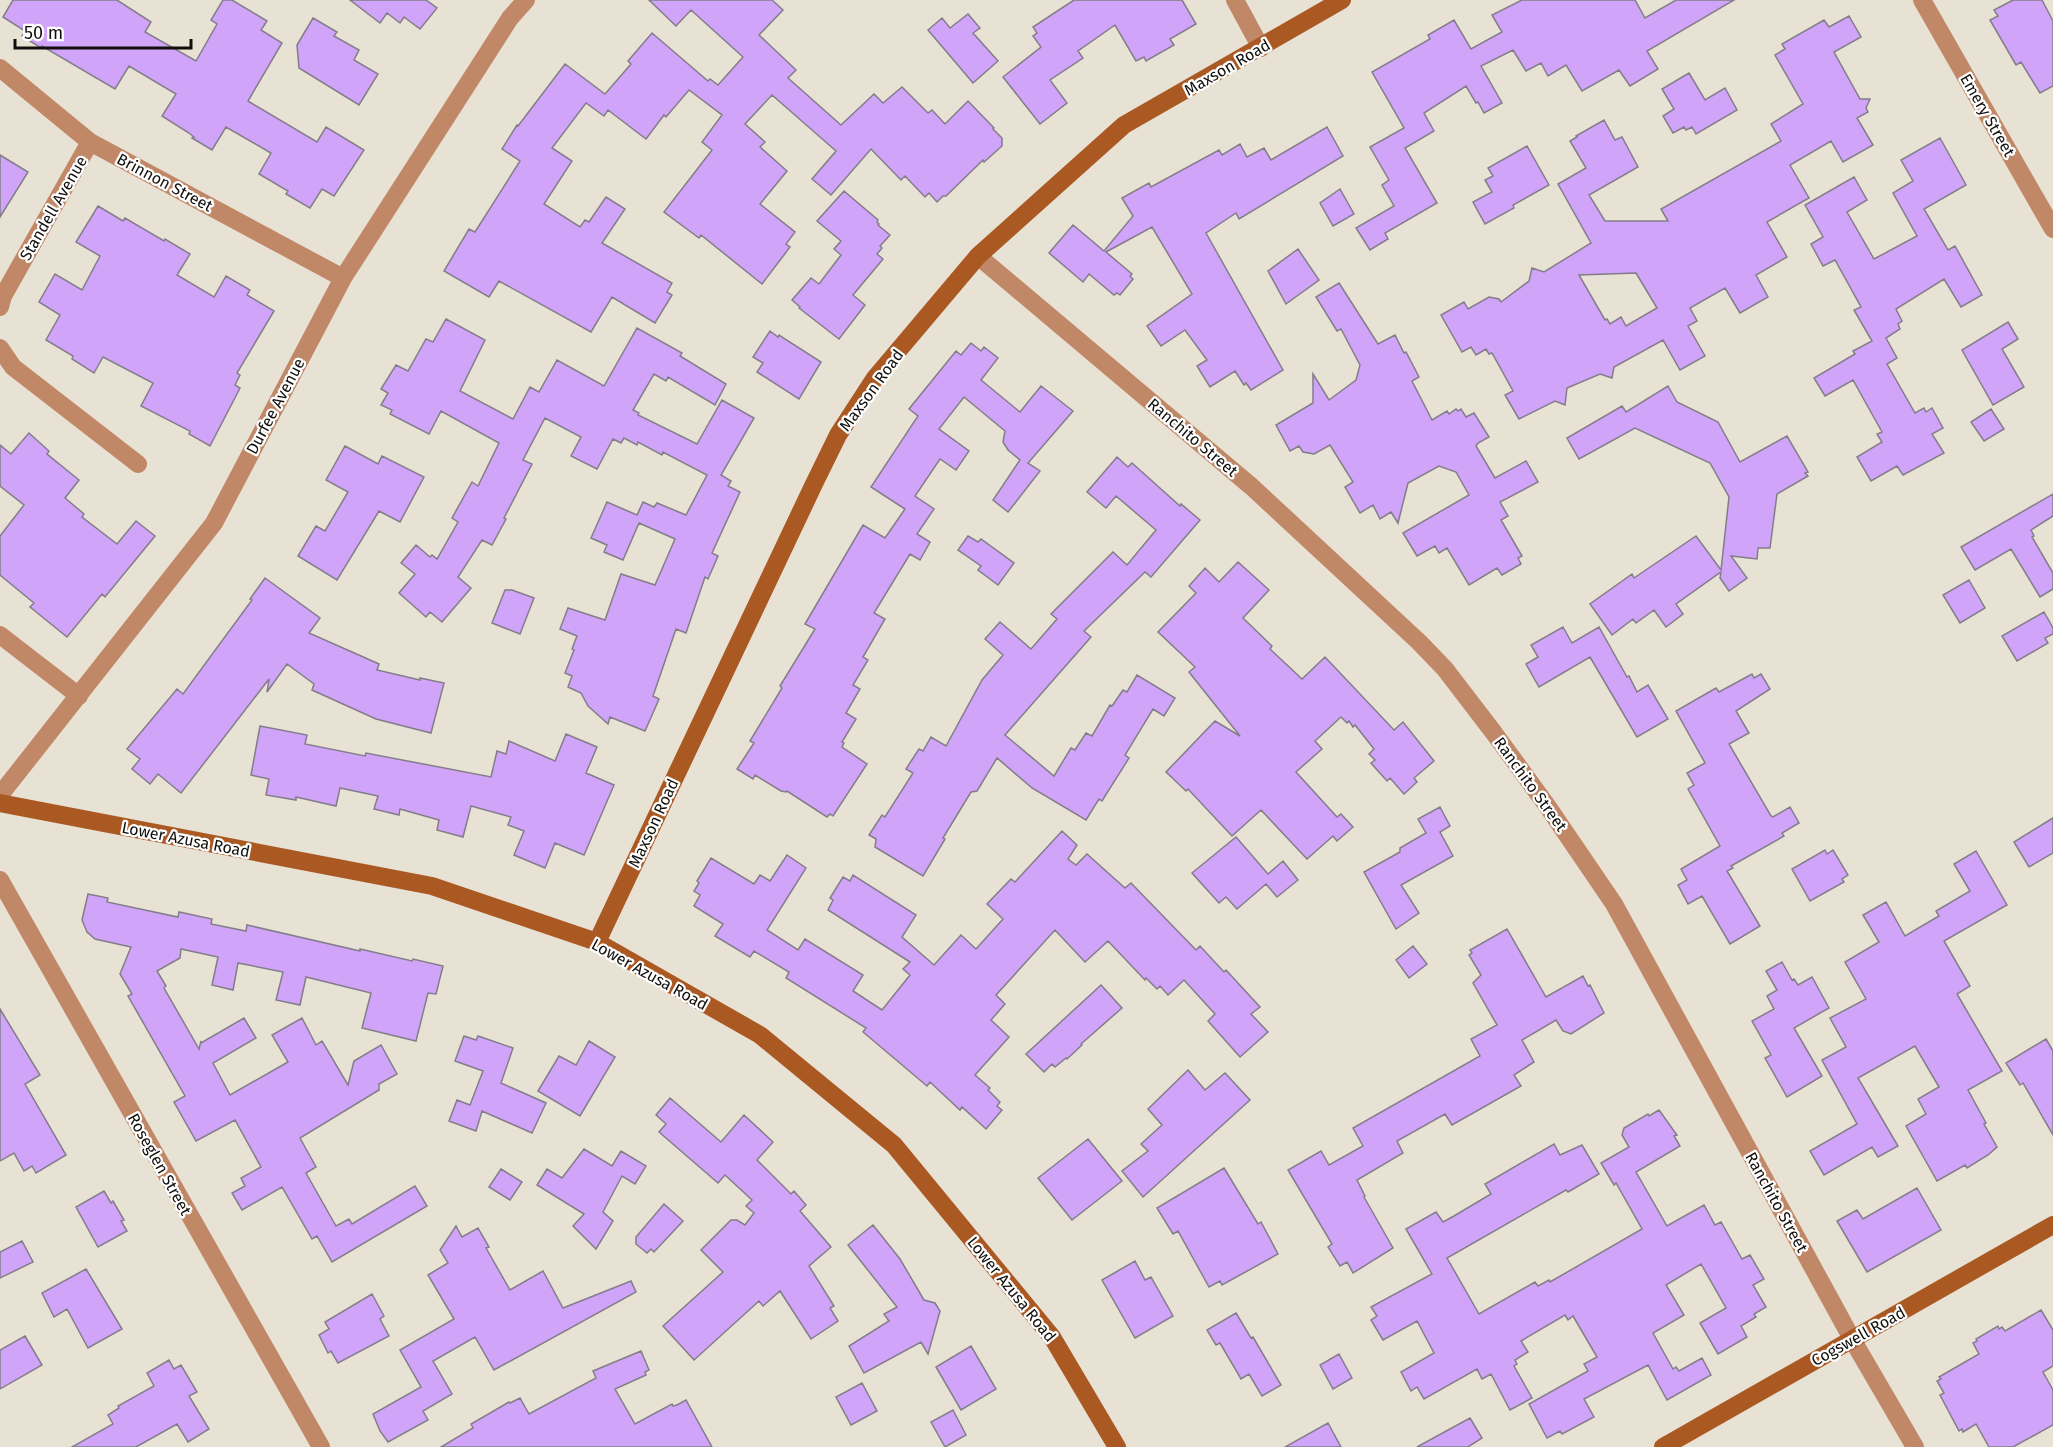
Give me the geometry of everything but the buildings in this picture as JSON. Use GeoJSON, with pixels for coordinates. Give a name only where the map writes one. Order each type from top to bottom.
{"type":"FeatureCollection","features":[{"type":"Feature","properties":{"kind":"street","name":"Durfee Avenue"},"geometry":{"type":"LineString","coordinates":[[0,795],[214,523],[343,279],[510,18],[526,0]]}},
{"type":"Feature","properties":{"kind":"street"},"geometry":{"type":"LineString","coordinates":[[1235,0],[1261,48]]}},
{"type":"Feature","properties":{"kind":"street","name":"Maxson Road"},"geometry":{"type":"LineString","coordinates":[[597,942],[838,435],[875,378],[978,256],[1124,125],[1342,0]]}},
{"type":"Feature","properties":{"kind":"street","name":"Emery Street"},"geometry":{"type":"LineString","coordinates":[[1922,0],[2053,229]]}},
{"type":"Feature","properties":{"kind":"street","name":"Brinnon Street"},"geometry":{"type":"LineString","coordinates":[[0,68],[90,142],[343,279]]}},
{"type":"Feature","properties":{"kind":"street","name":"Standell Avenue"},"geometry":{"type":"LineString","coordinates":[[0,307],[3,297],[90,142]]}},
{"type":"Feature","properties":{"kind":"street","name":"Ranchito Street"},"geometry":{"type":"LineString","coordinates":[[978,256],[1252,487],[1419,642],[1445,669],[1548,807],[1614,904],[1852,1339],[1915,1447]]}},
{"type":"Feature","properties":{"kind":"street"},"geometry":{"type":"LineString","coordinates":[[0,348],[13,367],[138,464]]}},
{"type":"Feature","properties":{"kind":"street"},"geometry":{"type":"LineString","coordinates":[[0,635],[79,696]]}},
{"type":"Feature","properties":{"kind":"street","name":"Lower Azusa Road"},"geometry":{"type":"LineString","coordinates":[[0,803],[432,886],[597,942],[760,1035],[894,1145],[1052,1337],[1117,1447]]}},
{"type":"Feature","properties":{"kind":"street","name":"Roseglen Street"},"geometry":{"type":"LineString","coordinates":[[0,880],[321,1447]]}},
{"type":"Feature","properties":{"kind":"street","name":"Cogswell Road"},"geometry":{"type":"LineString","coordinates":[[1663,1447],[2053,1226]]}}]}
